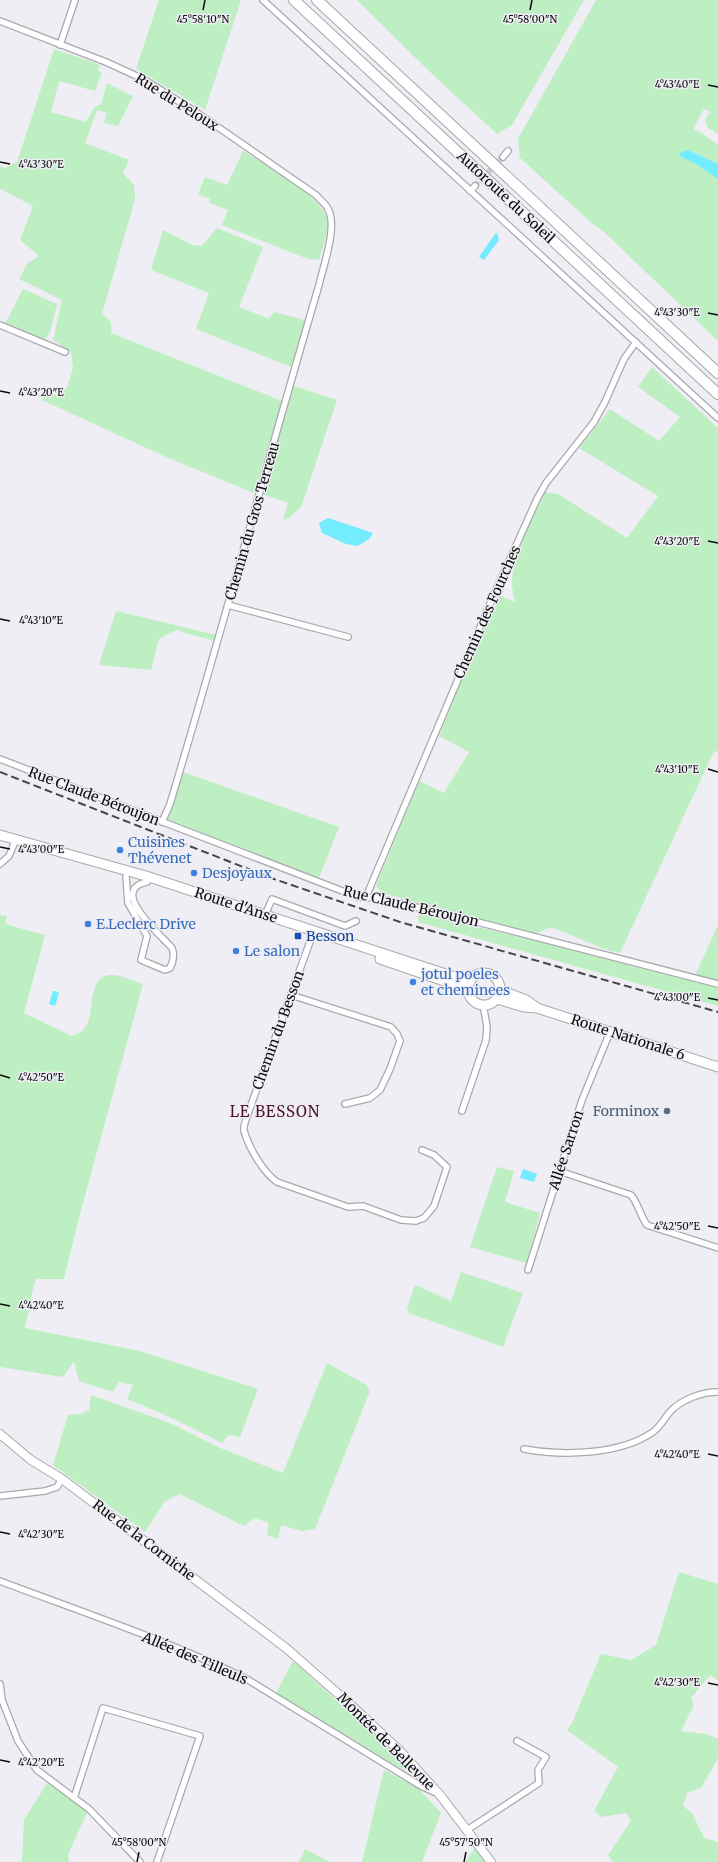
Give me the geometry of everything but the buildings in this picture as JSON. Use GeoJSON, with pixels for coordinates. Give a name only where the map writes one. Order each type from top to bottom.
{"type":"FeatureCollection","features":[{"type":"Feature","properties":{"kind":"highway"},"geometry":{"type":"LineString","coordinates":[[288,0],[367,67]]}},
{"type":"Feature","properties":{"kind":"highway","name":"Autoroute du Soleil"},"geometry":{"type":"LineString","coordinates":[[294,0],[718,394]]}},
{"type":"Feature","properties":{"kind":"highway","name":"Autoroute du Soleil"},"geometry":{"type":"LineString","coordinates":[[317,0],[718,373]]}},
{"type":"Feature","properties":{"kind":"highway"},"geometry":{"type":"LineString","coordinates":[[324,0],[350,31]]}},
{"type":"Feature","properties":{"kind":"main road","name":"Route d'Anse"},"geometry":{"type":"LineString","coordinates":[[0,834],[146,876],[265,915],[470,987]]}},
{"type":"Feature","properties":{"kind":"main road","name":"Route d'Anse"},"geometry":{"type":"LineString","coordinates":[[0,841],[147,882],[456,985],[470,987]]}},
{"type":"Feature","properties":{"kind":"main road"},"geometry":{"type":"LineString","coordinates":[[488,974],[497,980],[498,994],[493,1002],[483,1004],[474,1000],[470,987],[478,975],[488,974]]}},
{"type":"Feature","properties":{"kind":"main road","name":"Route Nationale 6"},"geometry":{"type":"LineString","coordinates":[[498,994],[526,1000],[537,1008],[718,1068]]}},
{"type":"Feature","properties":{"kind":"main road","name":"Rue de la Corniche"},"geometry":{"type":"LineString","coordinates":[[0,1434],[30,1460],[62,1479],[286,1648]]}},
{"type":"Feature","properties":{"kind":"main road","name":"Montée de Bellevue"},"geometry":{"type":"LineString","coordinates":[[286,1648],[352,1706],[400,1751],[440,1795],[491,1862]]}},
{"type":"Feature","properties":{"kind":"street"},"geometry":{"type":"LineString","coordinates":[[60,45],[75,0]]}},
{"type":"Feature","properties":{"kind":"street"},"geometry":{"type":"LineString","coordinates":[[263,0],[472,188],[633,345],[718,418]]}},
{"type":"Feature","properties":{"kind":"street","name":"Rue du Peloux"},"geometry":{"type":"LineString","coordinates":[[0,21],[106,62],[143,79],[316,195],[328,209],[331,217]]}},
{"type":"Feature","properties":{"kind":"street"},"geometry":{"type":"LineString","coordinates":[[503,157],[508,151]]}},
{"type":"Feature","properties":{"kind":"street","name":"Chemin du Gros Terreau"},"geometry":{"type":"LineString","coordinates":[[162,822],[170,804],[319,285],[331,232],[331,217]]}},
{"type":"Feature","properties":{"kind":"street"},"geometry":{"type":"LineString","coordinates":[[0,325],[65,352]]}},
{"type":"Feature","properties":{"kind":"street","name":"Chemin des Fourches"},"geometry":{"type":"LineString","coordinates":[[366,897],[483,620],[537,499],[546,483],[594,422],[633,345]]}},
{"type":"Feature","properties":{"kind":"street"},"geometry":{"type":"LineString","coordinates":[[228,605],[348,637]]}},
{"type":"Feature","properties":{"kind":"street","name":"Rue Claude Béroujon"},"geometry":{"type":"LineString","coordinates":[[0,759],[358,897],[377,898],[454,916],[718,984]]}},
{"type":"Feature","properties":{"kind":"street"},"geometry":{"type":"LineString","coordinates":[[0,864],[9,856],[14,844]]}},
{"type":"Feature","properties":{"kind":"street"},"geometry":{"type":"LineString","coordinates":[[126,877],[128,903],[147,936],[141,960],[165,970],[170,968],[174,952],[138,911],[133,895],[134,889],[139,884],[147,882]]}},
{"type":"Feature","properties":{"kind":"street"},"geometry":{"type":"LineString","coordinates":[[265,915],[272,899],[345,926],[356,921]]}},
{"type":"Feature","properties":{"kind":"street","name":"Chemin du Besson"},"geometry":{"type":"LineString","coordinates":[[312,936],[246,1119],[244,1130],[261,1166],[268,1176],[277,1182],[348,1206],[363,1206],[401,1220],[416,1222],[424,1218],[434,1206],[447,1167],[434,1155],[422,1150]]}},
{"type":"Feature","properties":{"kind":"street"},"geometry":{"type":"LineString","coordinates":[[291,995],[392,1027],[398,1034],[400,1041],[390,1069],[380,1090],[370,1098],[345,1104]]}},
{"type":"Feature","properties":{"kind":"street"},"geometry":{"type":"LineString","coordinates":[[462,1111],[486,1040],[487,1027],[483,1004]]}},
{"type":"Feature","properties":{"kind":"street","name":"Allée Sarron"},"geometry":{"type":"LineString","coordinates":[[528,1270],[582,1100],[610,1032]]}},
{"type":"Feature","properties":{"kind":"street"},"geometry":{"type":"LineString","coordinates":[[559,1172],[631,1195],[635,1200],[640,1215],[647,1225],[718,1248]]}},
{"type":"Feature","properties":{"kind":"street"},"geometry":{"type":"LineString","coordinates":[[524,1449],[558,1453],[596,1451],[635,1443],[655,1431],[676,1406],[693,1398],[711,1392],[718,1392]]}},
{"type":"Feature","properties":{"kind":"street"},"geometry":{"type":"LineString","coordinates":[[0,1496],[45,1491],[57,1487],[62,1479]]}},
{"type":"Feature","properties":{"kind":"street","name":"Allée des Tilleuls"},"geometry":{"type":"LineString","coordinates":[[0,1581],[216,1664],[245,1678],[421,1786],[440,1795]]}},
{"type":"Feature","properties":{"kind":"street"},"geometry":{"type":"LineString","coordinates":[[0,1684],[1,1702],[18,1740],[37,1770],[89,1809],[140,1862]]}},
{"type":"Feature","properties":{"kind":"street"},"geometry":{"type":"LineString","coordinates":[[74,1798],[103,1708],[200,1736],[157,1862]]}},
{"type":"Feature","properties":{"kind":"street"},"geometry":{"type":"LineString","coordinates":[[467,1830],[539,1783],[538,1770],[546,1757],[517,1741]]}},
{"type":"Feature","properties":{"kind":"green space"},"geometry":{"type":"Polygon","coordinates":[[[159,0],[241,0],[205,110],[136,69],[159,0]]]}},
{"type":"Feature","properties":{"kind":"green space"},"geometry":{"type":"Polygon","coordinates":[[[357,0],[584,0],[512,125],[497,134],[434,76],[357,0]]]}},
{"type":"Feature","properties":{"kind":"green space"},"geometry":{"type":"Polygon","coordinates":[[[596,0],[718,0],[718,134],[707,127],[705,120],[710,112],[704,109],[693,130],[700,132],[718,145],[718,164],[688,150],[679,156],[696,164],[718,179],[718,341],[603,231],[594,225],[520,158],[518,139],[596,0]]]}},
{"type":"Feature","properties":{"kind":"green space"},"geometry":{"type":"Polygon","coordinates":[[[54,49],[100,65],[98,71],[102,73],[95,91],[59,81],[51,112],[86,122],[95,107],[101,104],[107,83],[133,96],[118,126],[104,123],[107,113],[97,110],[85,143],[129,160],[123,173],[134,185],[135,199],[102,314],[110,322],[112,327],[111,333],[282,401],[254,493],[166,457],[42,400],[46,392],[55,395],[58,388],[66,390],[73,368],[71,352],[53,340],[62,300],[19,279],[27,264],[39,256],[20,240],[33,206],[0,189],[0,166],[5,168],[17,162],[54,49]]]}},
{"type":"Feature","properties":{"kind":"green space"},"geometry":{"type":"Polygon","coordinates":[[[243,151],[303,190],[323,210],[328,223],[319,260],[308,259],[222,225],[228,210],[209,203],[210,199],[198,194],[205,177],[227,185],[243,151]]]}},
{"type":"Feature","properties":{"kind":"green space"},"geometry":{"type":"Polygon","coordinates":[[[217,228],[263,247],[239,307],[269,319],[274,312],[305,320],[291,367],[196,329],[209,293],[151,270],[163,230],[193,245],[202,246],[217,228]]]}},
{"type":"Feature","properties":{"kind":"green space"},"geometry":{"type":"Polygon","coordinates":[[[23,289],[57,304],[50,332],[44,341],[5,324],[23,289]]]}},
{"type":"Feature","properties":{"kind":"green space"},"geometry":{"type":"Polygon","coordinates":[[[652,367],[718,428],[718,752],[714,751],[620,953],[604,949],[554,928],[549,928],[535,934],[382,893],[376,886],[419,781],[444,793],[469,752],[439,736],[464,674],[500,596],[515,602],[512,583],[516,558],[545,492],[558,494],[627,538],[658,496],[579,448],[610,409],[659,441],[680,417],[638,387],[652,367]]]}},
{"type":"Feature","properties":{"kind":"green space"},"geometry":{"type":"Polygon","coordinates":[[[294,386],[337,400],[301,507],[289,518],[283,520],[288,503],[262,494],[294,386]]]}},
{"type":"Feature","properties":{"kind":"green space"},"geometry":{"type":"Polygon","coordinates":[[[116,611],[216,635],[214,641],[176,630],[159,639],[151,670],[99,665],[116,611]]]}},
{"type":"Feature","properties":{"kind":"green space"},"geometry":{"type":"Polygon","coordinates":[[[183,772],[339,827],[319,878],[167,819],[183,772]]]}},
{"type":"Feature","properties":{"kind":"green space"},"geometry":{"type":"Polygon","coordinates":[[[419,913],[625,962],[718,987],[718,1006],[418,922],[419,913]]]}},
{"type":"Feature","properties":{"kind":"green space"},"geometry":{"type":"Polygon","coordinates":[[[0,915],[7,916],[5,924],[45,935],[24,1013],[72,1036],[82,1031],[87,1024],[90,1016],[94,990],[97,982],[102,977],[110,975],[118,976],[143,984],[80,1214],[64,1279],[37,1279],[34,1284],[25,1328],[140,1351],[258,1389],[240,1437],[228,1435],[222,1443],[163,1414],[127,1399],[133,1385],[119,1382],[113,1392],[79,1381],[74,1361],[63,1377],[0,1367],[0,915]]]}},
{"type":"Feature","properties":{"kind":"green space"},"geometry":{"type":"Polygon","coordinates":[[[718,925],[718,981],[695,975],[718,925]]]}},
{"type":"Feature","properties":{"kind":"green space"},"geometry":{"type":"Polygon","coordinates":[[[497,1167],[514,1171],[505,1202],[540,1213],[527,1263],[470,1247],[497,1167]]]}},
{"type":"Feature","properties":{"kind":"green space"},"geometry":{"type":"Polygon","coordinates":[[[461,1272],[523,1293],[503,1347],[409,1313],[407,1308],[415,1285],[451,1301],[461,1272]]]}},
{"type":"Feature","properties":{"kind":"green space"},"geometry":{"type":"Polygon","coordinates":[[[327,1363],[365,1384],[370,1391],[315,1529],[302,1531],[281,1525],[278,1539],[267,1535],[269,1523],[255,1518],[244,1526],[180,1494],[165,1501],[145,1532],[53,1465],[68,1415],[81,1414],[89,1410],[91,1395],[170,1423],[218,1447],[283,1473],[327,1363]]]}},
{"type":"Feature","properties":{"kind":"green space"},"geometry":{"type":"Polygon","coordinates":[[[679,1572],[718,1584],[718,1681],[710,1675],[691,1698],[694,1705],[681,1731],[706,1734],[718,1739],[718,1758],[701,1788],[687,1793],[683,1806],[692,1813],[704,1838],[718,1842],[718,1862],[613,1862],[608,1855],[631,1821],[626,1813],[601,1817],[594,1811],[618,1767],[567,1730],[572,1723],[601,1654],[631,1660],[656,1645],[679,1572]]]}},
{"type":"Feature","properties":{"kind":"green space"},"geometry":{"type":"Polygon","coordinates":[[[293,1661],[406,1764],[405,1771],[276,1693],[293,1661]]]}},
{"type":"Feature","properties":{"kind":"green space"},"geometry":{"type":"Polygon","coordinates":[[[384,1770],[419,1789],[441,1813],[422,1862],[362,1862],[384,1770]]]}},
{"type":"Feature","properties":{"kind":"green space"},"geometry":{"type":"Polygon","coordinates":[[[49,1780],[89,1809],[68,1854],[69,1862],[22,1862],[24,1820],[49,1780]]]}},
{"type":"Feature","properties":{"kind":"green space"},"geometry":{"type":"Polygon","coordinates":[[[475,1848],[486,1862],[465,1862],[475,1848]]]}},
{"type":"Feature","properties":{"kind":"green space"},"geometry":{"type":"Polygon","coordinates":[[[305,1849],[329,1862],[299,1862],[305,1849]]]}},
{"type":"Feature","properties":{"kind":"water"},"geometry":{"type":"Polygon","coordinates":[[[688,150],[718,164],[718,179],[696,164],[679,156],[680,153],[688,150]]]}},
{"type":"Feature","properties":{"kind":"water"},"geometry":{"type":"Polygon","coordinates":[[[497,233],[499,240],[484,260],[479,257],[495,234],[497,233]]]}},
{"type":"Feature","properties":{"kind":"water"},"geometry":{"type":"Polygon","coordinates":[[[328,518],[373,533],[369,539],[358,546],[346,544],[322,533],[319,523],[328,518]]]}},
{"type":"Feature","properties":{"kind":"water"},"geometry":{"type":"Polygon","coordinates":[[[53,991],[59,993],[55,1006],[49,1004],[53,991]]]}},
{"type":"Feature","properties":{"kind":"water"},"geometry":{"type":"Polygon","coordinates":[[[523,1169],[537,1174],[534,1182],[520,1178],[523,1169]]]}},
{"type":"Feature","properties":{"kind":"tunnel"},"geometry":{"type":"LineString","coordinates":[[475,186],[503,157]]}},
{"type":"Feature","properties":{"kind":"railway"},"geometry":{"type":"LineString","coordinates":[[0,772],[274,879],[400,922],[718,1012]]}},
{"type":"Feature","properties":{"kind":"place","name":"Cuisines Thévenet"},"geometry":{"type":"Point","coordinates":[120,850]}},
{"type":"Feature","properties":{"kind":"place","name":"Desjoyaux"},"geometry":{"type":"Point","coordinates":[194,873]}},
{"type":"Feature","properties":{"kind":"place","name":"E.Leclerc Drive"},"geometry":{"type":"Point","coordinates":[88,924]}},
{"type":"Feature","properties":{"kind":"place","name":"Besson"},"geometry":{"type":"Point","coordinates":[298,936]}},
{"type":"Feature","properties":{"kind":"place","name":"Le salon"},"geometry":{"type":"Point","coordinates":[236,951]}},
{"type":"Feature","properties":{"kind":"place","name":"jotul poeles et cheminees"},"geometry":{"type":"Point","coordinates":[413,982]}},
{"type":"Feature","properties":{"kind":"place","name":"Forminox"},"geometry":{"type":"Point","coordinates":[667,1111]}},
{"type":"Feature","properties":{"kind":"district","name":"LE BESSON"},"geometry":{"type":"Point","coordinates":[275,1112]}}]}
